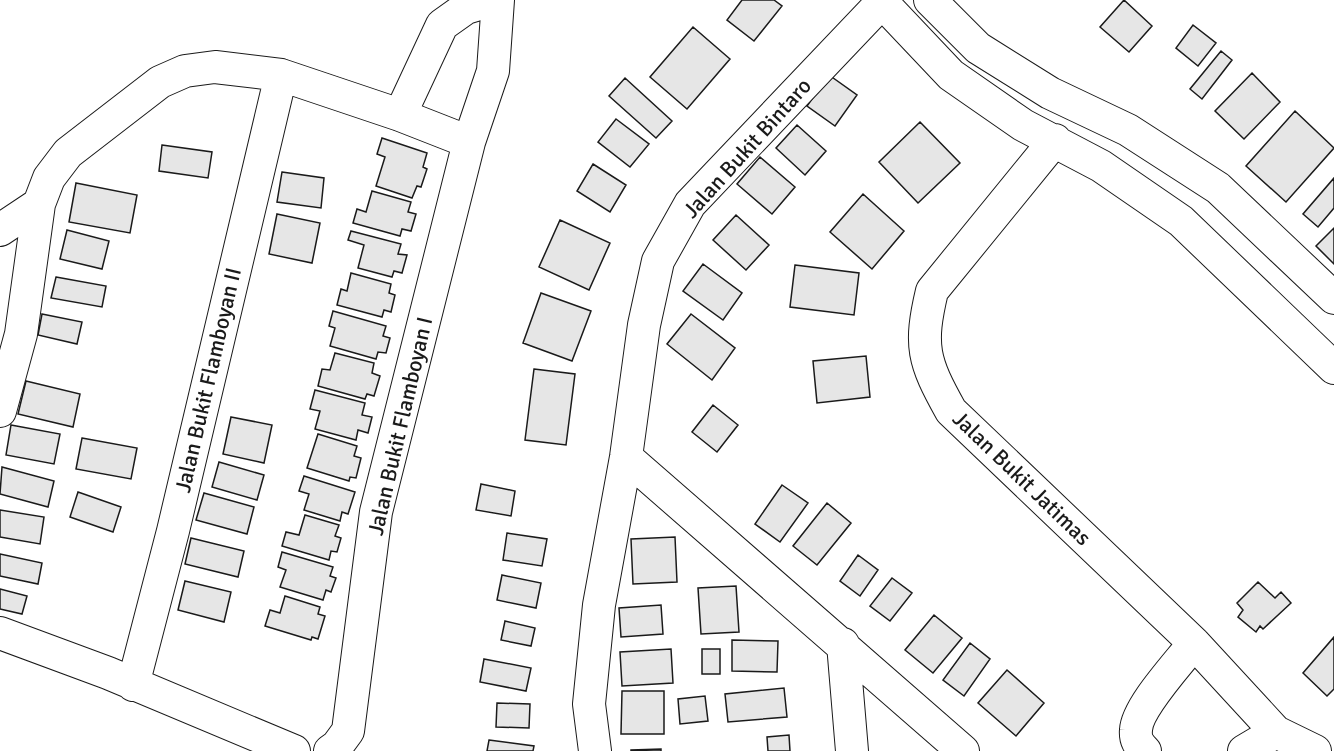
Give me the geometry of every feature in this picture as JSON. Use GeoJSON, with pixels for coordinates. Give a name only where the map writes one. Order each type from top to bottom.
{"type":"FeatureCollection","features":[{"type":"Feature","properties":{"kind":"street"},"geometry":{"type":"LineString","coordinates":[[400,115],[442,25],[466,8],[492,0]]}},
{"type":"Feature","properties":{"kind":"street","name":"Jalan Bukit Flamboyan I"},"geometry":{"type":"LineString","coordinates":[[334,749],[348,731],[376,512],[469,142],[494,71],[498,0]]}},
{"type":"Feature","properties":{"kind":"street"},"geometry":{"type":"LineString","coordinates":[[930,0],[978,48],[1050,93],[1128,130],[1218,188],[1334,298]]}},
{"type":"Feature","properties":{"kind":"street"},"geometry":{"type":"LineString","coordinates":[[882,1],[951,75],[1023,125],[1101,166],[1181,221],[1330,357]]}},
{"type":"Feature","properties":{"kind":"street","name":"Jalan Bukit Bintaro"},"geometry":{"type":"LineString","coordinates":[[595,751],[589,704],[599,605],[626,457],[644,325],[658,261],[690,204],[882,1]]}},
{"type":"Feature","properties":{"kind":"street"},"geometry":{"type":"LineString","coordinates":[[0,411],[10,332],[39,204],[49,178],[68,153],[160,82],[186,71],[215,67],[281,75],[400,115],[469,142]]}},
{"type":"Feature","properties":{"kind":"street","name":"Jalan Bukit Flamboyan II"},"geometry":{"type":"LineString","coordinates":[[133,685],[173,531],[281,75]]}},
{"type":"Feature","properties":{"kind":"street","name":"Jalan Bukit Jatimas"},"geometry":{"type":"LineString","coordinates":[[1055,140],[932,291],[925,321],[924,350],[932,377],[951,411],[1194,643],[1276,732],[1315,751]]}},
{"type":"Feature","properties":{"kind":"street"},"geometry":{"type":"LineString","coordinates":[[0,230],[39,204]]}},
{"type":"Feature","properties":{"kind":"street"},"geometry":{"type":"LineString","coordinates":[[626,457],[963,751]]}},
{"type":"Feature","properties":{"kind":"street"},"geometry":{"type":"LineString","coordinates":[[0,633],[108,673],[294,751]]}},
{"type":"Feature","properties":{"kind":"street"},"geometry":{"type":"LineString","coordinates":[[1145,751],[1137,743],[1136,729],[1141,714],[1194,643]]}},
{"type":"Feature","properties":{"kind":"street"},"geometry":{"type":"LineString","coordinates":[[843,645],[852,751]]}},
{"type":"Feature","properties":{"kind":"street"},"geometry":{"type":"LineString","coordinates":[[1244,751],[1276,732]]}},
{"type":"Feature","properties":{"kind":"building"},"geometry":{"type":"Polygon","coordinates":[[[742,0],[774,0],[782,6],[754,41],[727,20],[742,0]]]}},
{"type":"Feature","properties":{"kind":"building"},"geometry":{"type":"Polygon","coordinates":[[[1124,0],[1152,26],[1129,52],[1100,27],[1124,0]]]}},
{"type":"Feature","properties":{"kind":"building"},"geometry":{"type":"Polygon","coordinates":[[[1193,25],[1216,43],[1198,66],[1176,48],[1193,25]]]}},
{"type":"Feature","properties":{"kind":"building"},"geometry":{"type":"Polygon","coordinates":[[[693,27],[730,59],[687,109],[650,77],[693,27]]]}},
{"type":"Feature","properties":{"kind":"building"},"geometry":{"type":"Polygon","coordinates":[[[1221,51],[1232,60],[1202,99],[1190,89],[1221,51]]]}},
{"type":"Feature","properties":{"kind":"building"},"geometry":{"type":"Polygon","coordinates":[[[1252,73],[1280,102],[1244,139],[1215,111],[1252,73]]]}},
{"type":"Feature","properties":{"kind":"building"},"geometry":{"type":"Polygon","coordinates":[[[829,75],[857,95],[835,126],[807,106],[829,75]]]}},
{"type":"Feature","properties":{"kind":"building"},"geometry":{"type":"Polygon","coordinates":[[[625,78],[672,121],[656,138],[609,96],[625,78]]]}},
{"type":"Feature","properties":{"kind":"building"},"geometry":{"type":"Polygon","coordinates":[[[1295,111],[1334,148],[1286,202],[1246,166],[1295,111]]]}},
{"type":"Feature","properties":{"kind":"building"},"geometry":{"type":"Polygon","coordinates":[[[616,119],[649,144],[630,167],[598,142],[616,119]]]}},
{"type":"Feature","properties":{"kind":"building"},"geometry":{"type":"Polygon","coordinates":[[[920,122],[960,163],[918,203],[879,162],[920,122]]]}},
{"type":"Feature","properties":{"kind":"building"},"geometry":{"type":"Polygon","coordinates":[[[797,125],[826,151],[805,175],[776,148],[797,125]]]}},
{"type":"Feature","properties":{"kind":"building"},"geometry":{"type":"Polygon","coordinates":[[[382,138],[427,153],[423,167],[427,169],[421,187],[417,186],[412,198],[376,186],[385,157],[377,154],[382,138]]]}},
{"type":"Feature","properties":{"kind":"building"},"geometry":{"type":"Polygon","coordinates":[[[162,145],[212,152],[208,178],[159,171],[162,145]]]}},
{"type":"Feature","properties":{"kind":"building"},"geometry":{"type":"Polygon","coordinates":[[[760,157],[795,187],[772,214],[737,184],[760,157]]]}},
{"type":"Feature","properties":{"kind":"building"},"geometry":{"type":"Polygon","coordinates":[[[593,164],[626,185],[610,212],[577,191],[593,164]]]}},
{"type":"Feature","properties":{"kind":"building"},"geometry":{"type":"Polygon","coordinates":[[[282,172],[324,178],[321,208],[277,202],[282,172]]]}},
{"type":"Feature","properties":{"kind":"building"},"geometry":{"type":"Polygon","coordinates":[[[1334,178],[1334,208],[1318,227],[1303,214],[1334,178]]]}},
{"type":"Feature","properties":{"kind":"building"},"geometry":{"type":"Polygon","coordinates":[[[76,183],[137,195],[130,233],[69,222],[76,183]]]}},
{"type":"Feature","properties":{"kind":"building"},"geometry":{"type":"Polygon","coordinates":[[[372,191],[411,202],[408,212],[416,214],[411,231],[402,229],[400,236],[353,223],[357,209],[366,212],[372,191]]]}},
{"type":"Feature","properties":{"kind":"building"},"geometry":{"type":"Polygon","coordinates":[[[863,194],[904,231],[872,269],[830,232],[863,194]]]}},
{"type":"Feature","properties":{"kind":"building"},"geometry":{"type":"Polygon","coordinates":[[[277,214],[320,223],[312,263],[269,254],[277,214]]]}},
{"type":"Feature","properties":{"kind":"building"},"geometry":{"type":"Polygon","coordinates":[[[736,215],[769,245],[746,270],[713,240],[736,215]]]}},
{"type":"Feature","properties":{"kind":"building"},"geometry":{"type":"Polygon","coordinates":[[[560,220],[610,243],[589,290],[539,267],[560,220]]]}},
{"type":"Feature","properties":{"kind":"building"},"geometry":{"type":"Polygon","coordinates":[[[1334,228],[1334,264],[1316,246],[1334,228]]]}},
{"type":"Feature","properties":{"kind":"building"},"geometry":{"type":"Polygon","coordinates":[[[67,230],[109,241],[102,269],[60,259],[67,230]]]}},
{"type":"Feature","properties":{"kind":"building"},"geometry":{"type":"Polygon","coordinates":[[[351,231],[401,244],[398,254],[407,255],[402,273],[394,271],[392,277],[358,268],[364,245],[348,240],[351,231]]]}},
{"type":"Feature","properties":{"kind":"building"},"geometry":{"type":"Polygon","coordinates":[[[703,264],[742,293],[723,320],[683,291],[703,264]]]}},
{"type":"Feature","properties":{"kind":"building"},"geometry":{"type":"Polygon","coordinates":[[[795,265],[859,273],[854,315],[790,307],[795,265]]]}},
{"type":"Feature","properties":{"kind":"building"},"geometry":{"type":"Polygon","coordinates":[[[351,273],[391,284],[389,293],[395,295],[391,312],[384,310],[382,317],[337,305],[341,289],[347,291],[351,273]]]}},
{"type":"Feature","properties":{"kind":"building"},"geometry":{"type":"Polygon","coordinates":[[[56,277],[106,286],[102,307],[51,298],[56,277]]]}},
{"type":"Feature","properties":{"kind":"building"},"geometry":{"type":"Polygon","coordinates":[[[541,293],[591,311],[572,361],[523,343],[541,293]]]}},
{"type":"Feature","properties":{"kind":"building"},"geometry":{"type":"Polygon","coordinates":[[[333,311],[386,326],[383,336],[390,338],[386,353],[378,352],[376,359],[330,346],[335,328],[329,326],[333,311]]]}},
{"type":"Feature","properties":{"kind":"building"},"geometry":{"type":"Polygon","coordinates":[[[42,314],[82,322],[77,344],[38,335],[42,314]]]}},
{"type":"Feature","properties":{"kind":"building"},"geometry":{"type":"Polygon","coordinates":[[[691,314],[735,348],[712,380],[667,344],[691,314]]]}},
{"type":"Feature","properties":{"kind":"building"},"geometry":{"type":"Polygon","coordinates":[[[335,353],[374,363],[372,373],[380,376],[374,396],[367,394],[365,399],[318,386],[322,369],[330,370],[335,353]]]}},
{"type":"Feature","properties":{"kind":"building"},"geometry":{"type":"Polygon","coordinates":[[[866,356],[870,397],[817,403],[813,361],[866,356]]]}},
{"type":"Feature","properties":{"kind":"building"},"geometry":{"type":"Polygon","coordinates":[[[534,369],[575,374],[566,445],[525,440],[534,369]]]}},
{"type":"Feature","properties":{"kind":"building"},"geometry":{"type":"Polygon","coordinates":[[[26,381],[80,394],[73,427],[18,414],[26,381]]]}},
{"type":"Feature","properties":{"kind":"building"},"geometry":{"type":"Polygon","coordinates":[[[315,390],[365,403],[362,415],[372,417],[368,433],[358,430],[356,440],[315,429],[320,411],[310,409],[315,390]]]}},
{"type":"Feature","properties":{"kind":"building"},"geometry":{"type":"Polygon","coordinates":[[[713,405],[738,425],[717,452],[692,432],[713,405]]]}},
{"type":"Feature","properties":{"kind":"building"},"geometry":{"type":"Polygon","coordinates":[[[231,417],[272,425],[264,463],[223,454],[231,417]]]}},
{"type":"Feature","properties":{"kind":"building"},"geometry":{"type":"Polygon","coordinates":[[[11,425],[60,434],[54,464],[6,455],[11,425]]]}},
{"type":"Feature","properties":{"kind":"building"},"geometry":{"type":"Polygon","coordinates":[[[318,434],[357,446],[354,456],[361,458],[356,478],[350,477],[349,481],[307,468],[318,434]]]}},
{"type":"Feature","properties":{"kind":"building"},"geometry":{"type":"Polygon","coordinates":[[[82,438],[137,448],[131,479],[76,469],[82,438]]]}},
{"type":"Feature","properties":{"kind":"building"},"geometry":{"type":"Polygon","coordinates":[[[219,462],[264,475],[257,500],[212,487],[219,462]]]}},
{"type":"Feature","properties":{"kind":"building"},"geometry":{"type":"Polygon","coordinates":[[[2,467],[54,481],[48,507],[0,494],[2,467]]]}},
{"type":"Feature","properties":{"kind":"building"},"geometry":{"type":"Polygon","coordinates":[[[304,476],[355,492],[348,514],[342,512],[340,521],[304,510],[309,494],[299,491],[304,476]]]}},
{"type":"Feature","properties":{"kind":"building"},"geometry":{"type":"Polygon","coordinates":[[[481,484],[515,491],[511,516],[476,510],[481,484]]]}},
{"type":"Feature","properties":{"kind":"building"},"geometry":{"type":"Polygon","coordinates":[[[782,485],[808,503],[780,542],[755,524],[782,485]]]}},
{"type":"Feature","properties":{"kind":"building"},"geometry":{"type":"Polygon","coordinates":[[[78,492],[121,507],[113,532],[70,517],[78,492]]]}},
{"type":"Feature","properties":{"kind":"building"},"geometry":{"type":"Polygon","coordinates":[[[204,493],[254,507],[247,534],[196,520],[204,493]]]}},
{"type":"Feature","properties":{"kind":"building"},"geometry":{"type":"Polygon","coordinates":[[[827,503],[851,523],[817,565],[793,546],[827,503]]]}},
{"type":"Feature","properties":{"kind":"building"},"geometry":{"type":"Polygon","coordinates":[[[0,510],[44,517],[40,544],[0,537],[0,510]]]}},
{"type":"Feature","properties":{"kind":"building"},"geometry":{"type":"Polygon","coordinates":[[[305,515],[339,525],[335,536],[341,538],[337,552],[331,551],[329,560],[282,546],[286,532],[299,535],[305,515]]]}},
{"type":"Feature","properties":{"kind":"building"},"geometry":{"type":"Polygon","coordinates":[[[507,533],[547,539],[542,566],[503,560],[507,533]]]}},
{"type":"Feature","properties":{"kind":"building"},"geometry":{"type":"Polygon","coordinates":[[[675,537],[677,582],[633,584],[631,539],[675,537]]]}},
{"type":"Feature","properties":{"kind":"building"},"geometry":{"type":"Polygon","coordinates":[[[191,538],[244,551],[238,577],[185,564],[191,538]]]}},
{"type":"Feature","properties":{"kind":"building"},"geometry":{"type":"Polygon","coordinates":[[[282,552],[333,567],[330,576],[336,578],[331,592],[326,590],[323,600],[280,587],[286,570],[278,567],[282,552]]]}},
{"type":"Feature","properties":{"kind":"building"},"geometry":{"type":"Polygon","coordinates":[[[0,554],[42,563],[38,584],[0,576],[0,554]]]}},
{"type":"Feature","properties":{"kind":"building"},"geometry":{"type":"Polygon","coordinates":[[[858,555],[878,570],[860,596],[840,581],[858,555]]]}},
{"type":"Feature","properties":{"kind":"building"},"geometry":{"type":"Polygon","coordinates":[[[502,575],[541,583],[536,608],[497,600],[502,575]]]}},
{"type":"Feature","properties":{"kind":"building"},"geometry":{"type":"Polygon","coordinates":[[[892,578],[912,593],[890,621],[870,606],[892,578]]]}},
{"type":"Feature","properties":{"kind":"building"},"geometry":{"type":"Polygon","coordinates":[[[185,581],[231,592],[224,622],[178,610],[185,581]]]}},
{"type":"Feature","properties":{"kind":"building"},"geometry":{"type":"Polygon","coordinates":[[[1258,582],[1275,598],[1281,592],[1291,603],[1263,629],[1260,626],[1256,632],[1238,617],[1243,610],[1237,603],[1258,582]]]}},
{"type":"Feature","properties":{"kind":"building"},"geometry":{"type":"Polygon","coordinates":[[[736,586],[739,632],[701,634],[698,588],[736,586]]]}},
{"type":"Feature","properties":{"kind":"building"},"geometry":{"type":"Polygon","coordinates":[[[0,589],[27,596],[22,614],[0,609],[0,589]]]}},
{"type":"Feature","properties":{"kind":"building"},"geometry":{"type":"Polygon","coordinates":[[[285,596],[320,607],[318,614],[325,616],[318,639],[312,637],[311,640],[265,626],[270,610],[280,613],[285,596]]]}},
{"type":"Feature","properties":{"kind":"building"},"geometry":{"type":"Polygon","coordinates":[[[661,605],[663,634],[621,637],[619,608],[661,605]]]}},
{"type":"Feature","properties":{"kind":"building"},"geometry":{"type":"Polygon","coordinates":[[[934,615],[962,638],[933,673],[905,650],[934,615]]]}},
{"type":"Feature","properties":{"kind":"building"},"geometry":{"type":"Polygon","coordinates":[[[505,621],[535,628],[531,646],[501,640],[505,621]]]}},
{"type":"Feature","properties":{"kind":"building"},"geometry":{"type":"Polygon","coordinates":[[[1334,637],[1334,689],[1327,696],[1303,673],[1334,637]]]}},
{"type":"Feature","properties":{"kind":"building"},"geometry":{"type":"Polygon","coordinates":[[[732,640],[778,641],[777,672],[732,671],[732,640]]]}},
{"type":"Feature","properties":{"kind":"building"},"geometry":{"type":"Polygon","coordinates":[[[970,643],[990,659],[964,696],[943,680],[970,643]]]}},
{"type":"Feature","properties":{"kind":"building"},"geometry":{"type":"Polygon","coordinates":[[[671,649],[673,683],[622,686],[620,652],[671,649]]]}},
{"type":"Feature","properties":{"kind":"building"},"geometry":{"type":"Polygon","coordinates":[[[702,649],[720,649],[720,674],[702,674],[702,649]]]}},
{"type":"Feature","properties":{"kind":"building"},"geometry":{"type":"Polygon","coordinates":[[[484,659],[531,668],[526,691],[480,682],[484,659]]]}},
{"type":"Feature","properties":{"kind":"building"},"geometry":{"type":"Polygon","coordinates":[[[1007,670],[1044,703],[1016,736],[978,703],[1007,670]]]}},
{"type":"Feature","properties":{"kind":"building"},"geometry":{"type":"Polygon","coordinates":[[[784,688],[787,717],[728,722],[725,694],[784,688]]]}},
{"type":"Feature","properties":{"kind":"building"},"geometry":{"type":"Polygon","coordinates":[[[622,691],[664,691],[664,734],[621,734],[622,691]]]}},
{"type":"Feature","properties":{"kind":"building"},"geometry":{"type":"Polygon","coordinates":[[[705,696],[708,721],[680,724],[678,699],[705,696]]]}},
{"type":"Feature","properties":{"kind":"building"},"geometry":{"type":"Polygon","coordinates":[[[497,703],[530,704],[529,728],[496,727],[497,703]]]}},
{"type":"Feature","properties":{"kind":"building"},"geometry":{"type":"Polygon","coordinates":[[[789,735],[790,751],[768,751],[767,737],[789,735]]]}},
{"type":"Feature","properties":{"kind":"building"},"geometry":{"type":"Polygon","coordinates":[[[489,740],[534,746],[533,751],[487,751],[489,740]]]}},
{"type":"Feature","properties":{"kind":"building"},"geometry":{"type":"Polygon","coordinates":[[[661,749],[661,751],[631,751],[631,750],[661,749]]]}}]}
